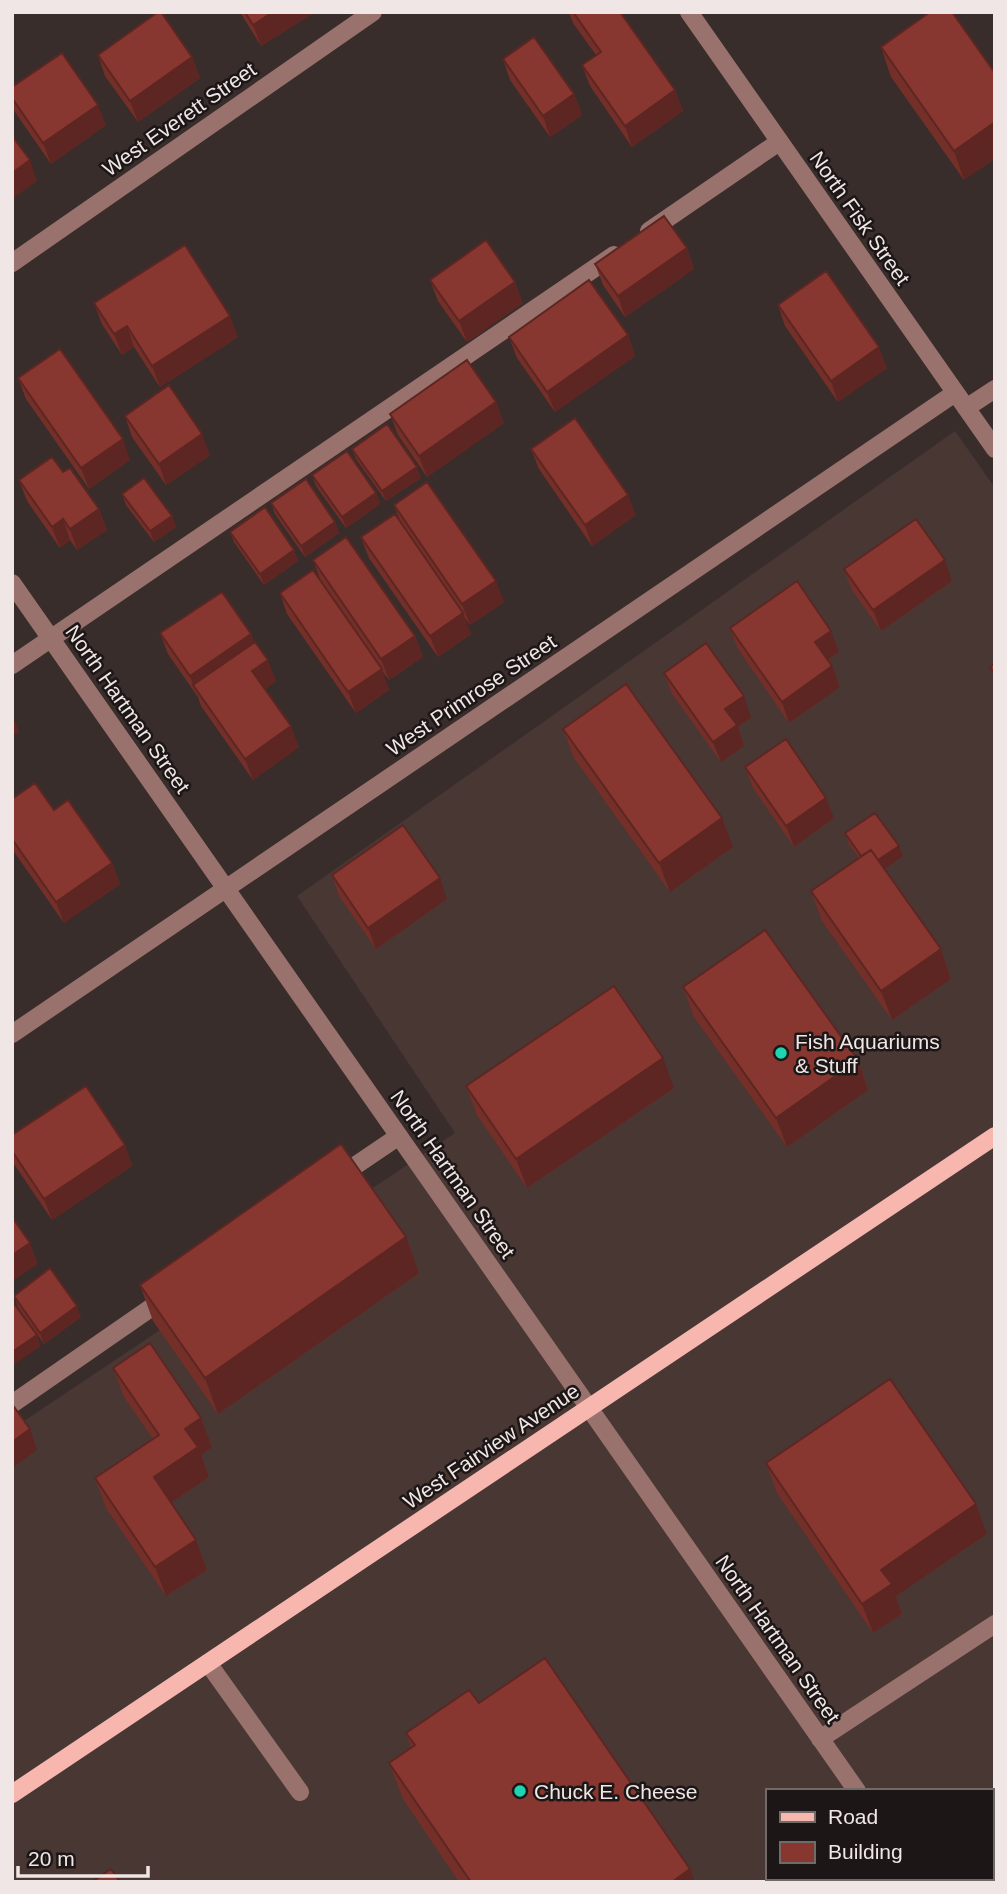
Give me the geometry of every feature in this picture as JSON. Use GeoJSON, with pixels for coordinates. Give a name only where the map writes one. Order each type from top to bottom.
{"type":"FeatureCollection","features":[{"type":"Feature","properties":{"kind":"main road","name":"West Fairview Avenue"},"geometry":{"type":"LineString","coordinates":[[12,1794],[995,1136]]}},
{"type":"Feature","properties":{"kind":"street","name":"West Everett Street"},"geometry":{"type":"LineString","coordinates":[[12,263],[373,12]]}},
{"type":"Feature","properties":{"kind":"street","name":"North Fisk Street"},"geometry":{"type":"LineString","coordinates":[[689,12],[995,449]]}},
{"type":"Feature","properties":{"kind":"street"},"geometry":{"type":"LineString","coordinates":[[12,665],[779,142]]}},
{"type":"Feature","properties":{"kind":"street","name":"West Primrose Street"},"geometry":{"type":"LineString","coordinates":[[12,1034],[960,400],[995,389]]}},
{"type":"Feature","properties":{"kind":"street","name":"North Hartman Street"},"geometry":{"type":"LineString","coordinates":[[12,583],[856,1789]]}},
{"type":"Feature","properties":{"kind":"street"},"geometry":{"type":"LineString","coordinates":[[326,1186],[399,1136]]}},
{"type":"Feature","properties":{"kind":"street"},"geometry":{"type":"LineString","coordinates":[[12,1404],[180,1287]]}},
{"type":"Feature","properties":{"kind":"street"},"geometry":{"type":"LineString","coordinates":[[820,1739],[995,1624]]}},
{"type":"Feature","properties":{"kind":"street"},"geometry":{"type":"LineString","coordinates":[[208,1663],[300,1792]]}},
{"type":"Feature","properties":{"kind":"shaded area"},"geometry":{"type":"Polygon","coordinates":[[[955,431],[995,488],[995,1800],[993,1801],[993,1789],[766,1789],[766,1880],[878,1880],[876,1882],[12,1882],[12,1429],[455,1133],[297,896],[955,431]]]}},
{"type":"Feature","properties":{"kind":"building"},"geometry":{"type":"Polygon","coordinates":[[[161,12],[192,57],[130,101],[98,55],[161,12]]]}},
{"type":"Feature","properties":{"kind":"building"},"geometry":{"type":"Polygon","coordinates":[[[245,12],[273,12],[253,25],[245,12]]]}},
{"type":"Feature","properties":{"kind":"building"},"geometry":{"type":"Polygon","coordinates":[[[573,12],[620,12],[675,90],[625,126],[582,65],[601,52],[573,12]]]}},
{"type":"Feature","properties":{"kind":"building"},"geometry":{"type":"Polygon","coordinates":[[[930,12],[952,12],[995,73],[995,122],[954,151],[881,47],[930,12]]]}},
{"type":"Feature","properties":{"kind":"building"},"geometry":{"type":"Polygon","coordinates":[[[534,37],[574,94],[543,116],[503,59],[534,37]]]}},
{"type":"Feature","properties":{"kind":"building"},"geometry":{"type":"Polygon","coordinates":[[[62,53],[98,105],[43,143],[12,98],[12,87],[62,53]]]}},
{"type":"Feature","properties":{"kind":"building"},"geometry":{"type":"Polygon","coordinates":[[[12,136],[30,160],[12,173],[12,136]]]}},
{"type":"Feature","properties":{"kind":"building"},"geometry":{"type":"Polygon","coordinates":[[[664,216],[687,248],[618,296],[595,264],[664,216]]]}},
{"type":"Feature","properties":{"kind":"building"},"geometry":{"type":"Polygon","coordinates":[[[486,240],[515,282],[459,321],[430,280],[486,240]]]}},
{"type":"Feature","properties":{"kind":"building"},"geometry":{"type":"Polygon","coordinates":[[[185,245],[230,316],[152,366],[127,326],[114,334],[94,303],[185,245]]]}},
{"type":"Feature","properties":{"kind":"building"},"geometry":{"type":"Polygon","coordinates":[[[826,271],[879,347],[831,381],[778,305],[826,271]]]}},
{"type":"Feature","properties":{"kind":"building"},"geometry":{"type":"Polygon","coordinates":[[[589,280],[628,335],[547,392],[509,337],[589,280]]]}},
{"type":"Feature","properties":{"kind":"building"},"geometry":{"type":"Polygon","coordinates":[[[60,349],[123,439],[81,468],[18,378],[60,349]]]}},
{"type":"Feature","properties":{"kind":"building"},"geometry":{"type":"Polygon","coordinates":[[[467,360],[496,402],[419,456],[390,414],[467,360]]]}},
{"type":"Feature","properties":{"kind":"building"},"geometry":{"type":"Polygon","coordinates":[[[169,385],[202,434],[159,464],[125,416],[169,385]]]}},
{"type":"Feature","properties":{"kind":"building"},"geometry":{"type":"Polygon","coordinates":[[[575,418],[628,495],[585,525],[531,449],[575,418]]]}},
{"type":"Feature","properties":{"kind":"building"},"geometry":{"type":"Polygon","coordinates":[[[387,424],[417,467],[382,491],[352,449],[387,424]]]}},
{"type":"Feature","properties":{"kind":"building"},"geometry":{"type":"Polygon","coordinates":[[[347,451],[376,493],[342,517],[312,475],[347,451]]]}},
{"type":"Feature","properties":{"kind":"building"},"geometry":{"type":"Polygon","coordinates":[[[52,457],[63,472],[70,468],[99,509],[70,529],[63,519],[52,527],[19,480],[52,457]]]}},
{"type":"Feature","properties":{"kind":"building"},"geometry":{"type":"Polygon","coordinates":[[[144,478],[172,516],[150,531],[122,494],[144,478]]]}},
{"type":"Feature","properties":{"kind":"building"},"geometry":{"type":"Polygon","coordinates":[[[306,479],[335,522],[301,546],[271,503],[306,479]]]}},
{"type":"Feature","properties":{"kind":"building"},"geometry":{"type":"Polygon","coordinates":[[[427,482],[496,581],[462,604],[394,505],[427,482]]]}},
{"type":"Feature","properties":{"kind":"building"},"geometry":{"type":"Polygon","coordinates":[[[265,507],[294,550],[260,574],[230,532],[265,507]]]}},
{"type":"Feature","properties":{"kind":"building"},"geometry":{"type":"Polygon","coordinates":[[[395,514],[463,613],[430,636],[361,537],[395,514]]]}},
{"type":"Feature","properties":{"kind":"building"},"geometry":{"type":"Polygon","coordinates":[[[916,519],[945,560],[873,610],[844,569],[916,519]]]}},
{"type":"Feature","properties":{"kind":"building"},"geometry":{"type":"Polygon","coordinates":[[[346,537],[415,636],[381,659],[313,560],[346,537]]]}},
{"type":"Feature","properties":{"kind":"building"},"geometry":{"type":"Polygon","coordinates":[[[313,570],[382,669],[348,692],[280,593],[313,570]]]}},
{"type":"Feature","properties":{"kind":"building"},"geometry":{"type":"Polygon","coordinates":[[[797,581],[831,631],[815,642],[832,666],[782,702],[730,628],[797,581]]]}},
{"type":"Feature","properties":{"kind":"building"},"geometry":{"type":"Polygon","coordinates":[[[222,592],[251,634],[190,676],[160,633],[222,592]]]}},
{"type":"Feature","properties":{"kind":"building"},"geometry":{"type":"Polygon","coordinates":[[[255,642],[268,660],[252,671],[291,726],[245,759],[193,685],[255,642]]]}},
{"type":"Feature","properties":{"kind":"building"},"geometry":{"type":"Polygon","coordinates":[[[706,643],[744,696],[725,709],[737,725],[713,742],[664,673],[706,643]]]}},
{"type":"Feature","properties":{"kind":"building"},"geometry":{"type":"Polygon","coordinates":[[[626,684],[722,818],[659,863],[563,729],[626,684]]]}},
{"type":"Feature","properties":{"kind":"building"},"geometry":{"type":"Polygon","coordinates":[[[786,739],[826,798],[786,826],[745,767],[786,739]]]}},
{"type":"Feature","properties":{"kind":"building"},"geometry":{"type":"Polygon","coordinates":[[[35,783],[54,810],[68,800],[112,863],[56,902],[12,839],[12,799],[35,783]]]}},
{"type":"Feature","properties":{"kind":"building"},"geometry":{"type":"Polygon","coordinates":[[[875,813],[899,846],[878,860],[871,850],[861,856],[845,833],[875,813]]]}},
{"type":"Feature","properties":{"kind":"building"},"geometry":{"type":"Polygon","coordinates":[[[403,825],[440,878],[368,928],[332,875],[403,825]]]}},
{"type":"Feature","properties":{"kind":"building"},"geometry":{"type":"Polygon","coordinates":[[[871,850],[941,949],[881,991],[811,891],[871,850]]]}},
{"type":"Feature","properties":{"kind":"building","name":"Fish Aquariums & Stuff"},"geometry":{"type":"Polygon","coordinates":[[[765,930],[858,1060],[776,1118],[683,987],[765,930]]]}},
{"type":"Feature","properties":{"kind":"building"},"geometry":{"type":"Polygon","coordinates":[[[614,986],[663,1058],[516,1159],[466,1086],[614,986]]]}},
{"type":"Feature","properties":{"kind":"building"},"geometry":{"type":"Polygon","coordinates":[[[86,1086],[125,1145],[44,1199],[12,1151],[12,1135],[86,1086]]]}},
{"type":"Feature","properties":{"kind":"building"},"geometry":{"type":"Polygon","coordinates":[[[341,1144],[406,1237],[205,1378],[140,1285],[341,1144]]]}},
{"type":"Feature","properties":{"kind":"building"},"geometry":{"type":"Polygon","coordinates":[[[12,1217],[30,1243],[12,1255],[12,1217]]]}},
{"type":"Feature","properties":{"kind":"building"},"geometry":{"type":"Polygon","coordinates":[[[50,1268],[77,1306],[40,1333],[14,1296],[50,1268]]]}},
{"type":"Feature","properties":{"kind":"building"},"geometry":{"type":"Polygon","coordinates":[[[12,1301],[37,1335],[12,1352],[12,1301]]]}},
{"type":"Feature","properties":{"kind":"building"},"geometry":{"type":"Polygon","coordinates":[[[150,1343],[201,1418],[185,1429],[198,1447],[154,1477],[196,1540],[155,1567],[95,1478],[159,1435],[113,1368],[150,1343]]]}},
{"type":"Feature","properties":{"kind":"building"},"geometry":{"type":"Polygon","coordinates":[[[890,1379],[976,1504],[881,1570],[892,1584],[862,1604],[766,1463],[890,1379]]]}},
{"type":"Feature","properties":{"kind":"building"},"geometry":{"type":"Polygon","coordinates":[[[12,1404],[30,1429],[12,1442],[12,1404]]]}},
{"type":"Feature","properties":{"kind":"building","name":"Chuck E. Cheese"},"geometry":{"type":"Polygon","coordinates":[[[545,1658],[690,1869],[672,1882],[471,1882],[389,1763],[415,1745],[406,1733],[469,1690],[479,1703],[545,1658]]]}},
{"type":"Feature","properties":{"kind":"building"},"geometry":{"type":"Polygon","coordinates":[[[111,1869],[120,1882],[92,1882],[111,1869]]]}},
{"type":"Feature","properties":{"kind":"place","name":"Fish Aquariums & Stuff"},"geometry":{"type":"Point","coordinates":[781,1053]}},
{"type":"Feature","properties":{"kind":"place","name":"Chuck E. Cheese"},"geometry":{"type":"Point","coordinates":[520,1791]}}]}
